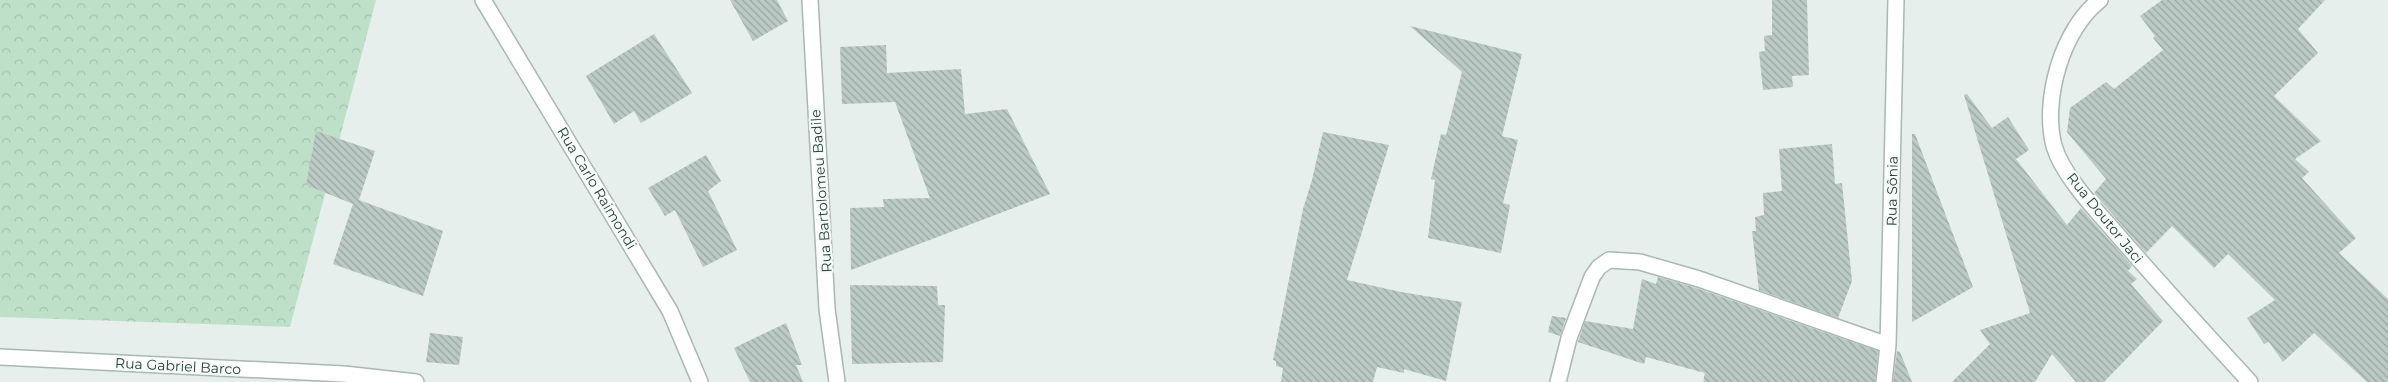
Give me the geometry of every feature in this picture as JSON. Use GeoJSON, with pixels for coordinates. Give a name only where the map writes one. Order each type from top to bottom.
{"type":"FeatureCollection","features":[{"type":"Feature","properties":{"kind":"street","name":"Rua Carlo Raimondi"},"geometry":{"type":"LineString","coordinates":[[484,0],[670,311],[700,382]]}},
{"type":"Feature","properties":{"kind":"street","name":"Rua Bartolomeu Badile"},"geometry":{"type":"LineString","coordinates":[[810,0],[828,309],[837,382]]}},
{"type":"Feature","properties":{"kind":"street","name":"Rua Sônia"},"geometry":{"type":"LineString","coordinates":[[1884,382],[1888,345],[1896,0]]}},
{"type":"Feature","properties":{"kind":"street","name":"Rua Doutor Jaci"},"geometry":{"type":"LineString","coordinates":[[2100,0],[2092,6],[2073,31],[2059,63],[2053,86],[2051,118],[2054,146],[2066,170],[2092,205],[2250,382]]}},
{"type":"Feature","properties":{"kind":"street"},"geometry":{"type":"LineString","coordinates":[[1558,382],[1569,338],[1592,277],[1599,267],[1609,260],[1640,262],[1699,279],[1888,345]]}},
{"type":"Feature","properties":{"kind":"street","name":"Rua Gabriel Barco"},"geometry":{"type":"LineString","coordinates":[[0,357],[344,374],[416,382]]}},
{"type":"Feature","properties":{"kind":"green space"},"geometry":{"type":"Polygon","coordinates":[[[0,0],[376,0],[290,327],[0,317],[0,0]]]}},
{"type":"Feature","properties":{"kind":"building"},"geometry":{"type":"Polygon","coordinates":[[[730,0],[777,0],[788,21],[753,41],[730,0]]]}},
{"type":"Feature","properties":{"kind":"building"},"geometry":{"type":"Polygon","coordinates":[[[1772,0],[1807,0],[1809,75],[1792,76],[1793,87],[1763,90],[1759,52],[1765,51],[1764,36],[1772,35],[1772,0]]]}},
{"type":"Feature","properties":{"kind":"building"},"geometry":{"type":"Polygon","coordinates":[[[2162,0],[2325,0],[2298,29],[2318,53],[2274,96],[2321,141],[2295,159],[2309,172],[2302,178],[2356,238],[2339,253],[2388,299],[2388,382],[2367,382],[2314,333],[2283,362],[2269,342],[2264,344],[2247,318],[2275,300],[2228,254],[2214,268],[2172,226],[2146,253],[2094,193],[2106,179],[2067,132],[2070,108],[2106,82],[2114,89],[2163,50],[2153,38],[2155,36],[2140,16],[2162,0]]]}},
{"type":"Feature","properties":{"kind":"building"},"geometry":{"type":"Polygon","coordinates":[[[1410,26],[1522,54],[1502,136],[1518,140],[1503,203],[1510,205],[1501,253],[1428,238],[1435,180],[1431,179],[1441,134],[1446,135],[1462,72],[1410,26]]]}},
{"type":"Feature","properties":{"kind":"building"},"geometry":{"type":"Polygon","coordinates":[[[654,34],[692,93],[641,123],[634,111],[614,124],[586,76],[654,34]]]}},
{"type":"Feature","properties":{"kind":"building"},"geometry":{"type":"Polygon","coordinates":[[[886,45],[887,73],[961,69],[965,114],[1007,109],[1050,194],[851,270],[850,208],[884,207],[883,199],[930,198],[895,102],[842,104],[840,47],[886,45]]]}},
{"type":"Feature","properties":{"kind":"building"},"geometry":{"type":"Polygon","coordinates":[[[1967,94],[1992,128],[2008,117],[2029,150],[2016,159],[2067,225],[2081,208],[2132,266],[2128,271],[2137,279],[2131,284],[2163,321],[2104,382],[2076,382],[2052,354],[2035,382],[1952,382],[1990,344],[1980,330],[2030,313],[1964,95],[1967,94]]]}},
{"type":"Feature","properties":{"kind":"building"},"geometry":{"type":"Polygon","coordinates":[[[316,131],[375,151],[359,200],[443,231],[423,296],[333,264],[353,204],[306,185],[316,131]]]}},
{"type":"Feature","properties":{"kind":"building"},"geometry":{"type":"Polygon","coordinates":[[[1323,132],[1389,145],[1347,280],[1401,292],[1462,302],[1446,381],[1404,369],[1404,373],[1377,367],[1373,382],[1281,382],[1283,368],[1276,366],[1276,361],[1273,360],[1303,209],[1323,132]]]}},
{"type":"Feature","properties":{"kind":"building"},"geometry":{"type":"Polygon","coordinates":[[[1912,134],[1915,134],[1973,287],[1912,322],[1912,134]]]}},
{"type":"Feature","properties":{"kind":"building"},"geometry":{"type":"Polygon","coordinates":[[[1832,144],[1835,184],[1842,183],[1852,281],[1838,318],[1759,290],[1752,231],[1756,231],[1755,217],[1764,215],[1763,193],[1782,191],[1779,149],[1832,144]]]}},
{"type":"Feature","properties":{"kind":"building"},"geometry":{"type":"Polygon","coordinates":[[[706,155],[721,181],[708,191],[737,250],[703,267],[675,210],[665,216],[648,188],[706,155]]]}},
{"type":"Feature","properties":{"kind":"building"},"geometry":{"type":"Polygon","coordinates":[[[1658,277],[1696,288],[1878,351],[1875,382],[1703,382],[1705,373],[1646,357],[1644,364],[1578,342],[1585,321],[1633,329],[1642,279],[1656,284],[1658,277]]]}},
{"type":"Feature","properties":{"kind":"building"},"geometry":{"type":"Polygon","coordinates":[[[850,285],[937,286],[938,305],[945,305],[943,362],[852,364],[850,285]]]}},
{"type":"Feature","properties":{"kind":"building"},"geometry":{"type":"Polygon","coordinates":[[[1552,316],[1566,318],[1560,336],[1548,332],[1552,316]]]}},
{"type":"Feature","properties":{"kind":"building"},"geometry":{"type":"Polygon","coordinates":[[[786,323],[802,365],[796,365],[803,382],[750,382],[734,348],[786,323]]]}},
{"type":"Feature","properties":{"kind":"building"},"geometry":{"type":"Polygon","coordinates":[[[430,333],[463,337],[459,365],[426,362],[430,333]]]}},
{"type":"Feature","properties":{"kind":"building"},"geometry":{"type":"Polygon","coordinates":[[[1897,351],[1900,352],[1912,382],[1893,382],[1897,351]]]}}]}
